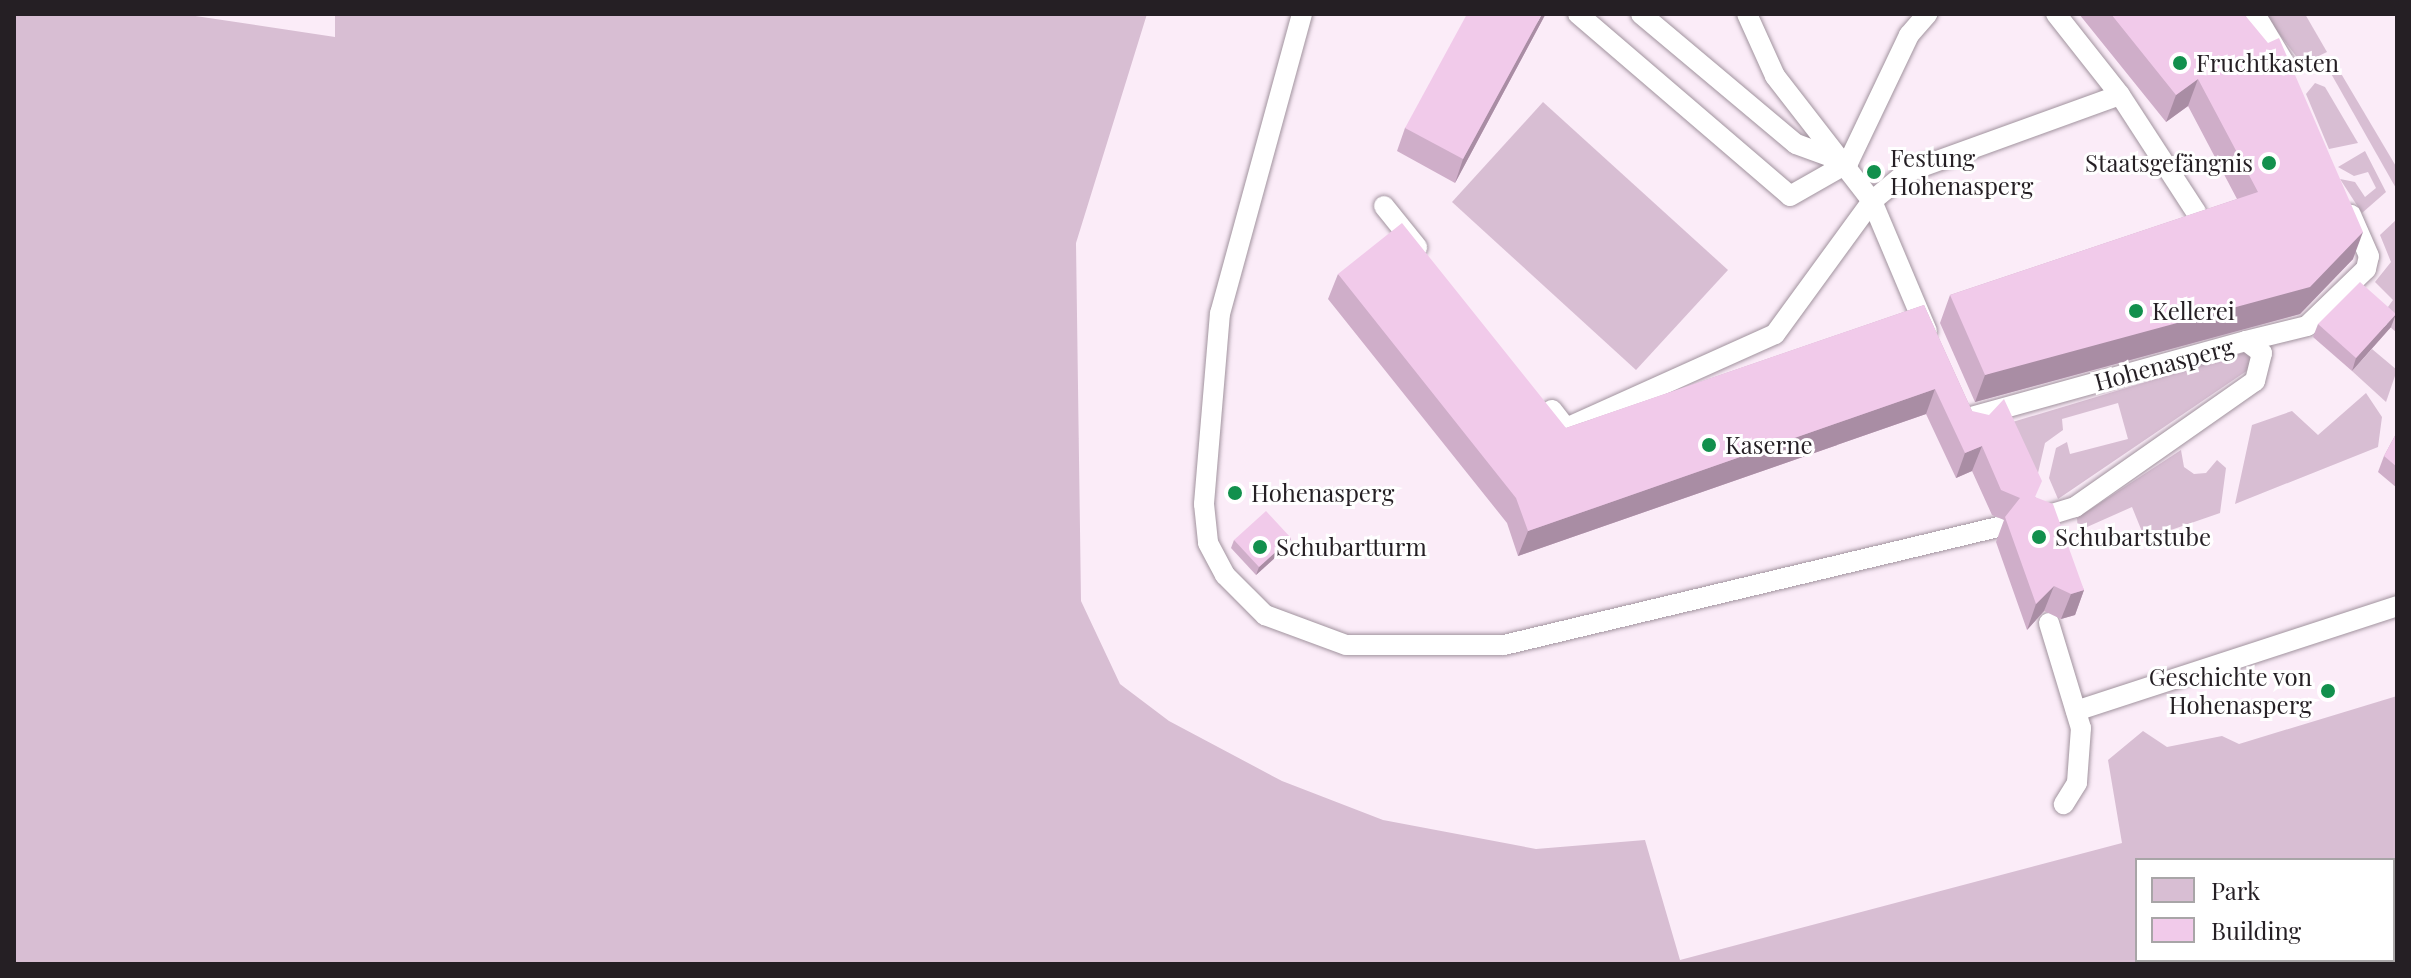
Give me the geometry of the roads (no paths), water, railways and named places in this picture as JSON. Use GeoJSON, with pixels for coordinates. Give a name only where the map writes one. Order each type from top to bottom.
{"type":"FeatureCollection","features":[{"type":"Feature","properties":{"kind":"lane"},"geometry":{"type":"LineString","coordinates":[[1302,14],[1220,313],[1204,504],[1208,543],[1225,575],[1265,615],[1346,645],[1504,645],[1998,527]]}},
{"type":"Feature","properties":{"kind":"lane"},"geometry":{"type":"LineString","coordinates":[[1578,14],[1790,196],[1848,163],[1909,35],[1927,14]]}},
{"type":"Feature","properties":{"kind":"lane"},"geometry":{"type":"LineString","coordinates":[[1641,14],[1796,144],[1848,163]]}},
{"type":"Feature","properties":{"kind":"lane"},"geometry":{"type":"LineString","coordinates":[[1747,14],[1775,76],[1848,163],[1872,201],[1936,348]]}},
{"type":"Feature","properties":{"kind":"lane"},"geometry":{"type":"LineString","coordinates":[[1902,14],[1909,35]]}},
{"type":"Feature","properties":{"kind":"lane"},"geometry":{"type":"LineString","coordinates":[[2056,14],[2120,95],[2196,212]]}},
{"type":"Feature","properties":{"kind":"lane"},"geometry":{"type":"LineString","coordinates":[[2255,14],[2293,81]]}},
{"type":"Feature","properties":{"kind":"lane"},"geometry":{"type":"LineString","coordinates":[[1536,391],[1566,428],[1775,334],[1872,201],[1907,172],[2120,95]]}},
{"type":"Feature","properties":{"kind":"lane"},"geometry":{"type":"LineString","coordinates":[[2246,341],[2307,326],[2366,269],[2369,256],[2339,188]]}},
{"type":"Feature","properties":{"kind":"lane"},"geometry":{"type":"LineString","coordinates":[[1384,206],[1435,268]]}},
{"type":"Feature","properties":{"kind":"lane","name":"Hohenasperg"},"geometry":{"type":"LineString","coordinates":[[1955,390],[1971,423],[2246,341],[2265,360],[2255,381],[2075,507],[2038,518]]}},
{"type":"Feature","properties":{"kind":"lane"},"geometry":{"type":"LineString","coordinates":[[2073,704],[2397,606]]}},
{"type":"Feature","properties":{"kind":"lane"},"geometry":{"type":"LineString","coordinates":[[2049,623],[2073,704],[2077,783],[2064,804]]}},
{"type":"Feature","properties":{"kind":"place","name":"Fruchtkasten"},"geometry":{"type":"Point","coordinates":[2180,63]}},
{"type":"Feature","properties":{"kind":"place","name":"Staatsgefängnis"},"geometry":{"type":"Point","coordinates":[2269,163]}},
{"type":"Feature","properties":{"kind":"place","name":"Festung Hohenasperg"},"geometry":{"type":"Point","coordinates":[1874,172]}},
{"type":"Feature","properties":{"kind":"place","name":"Kellerei"},"geometry":{"type":"Point","coordinates":[2136,311]}},
{"type":"Feature","properties":{"kind":"place","name":"Kaserne"},"geometry":{"type":"Point","coordinates":[1709,445]}},
{"type":"Feature","properties":{"kind":"place","name":"Hohenasperg"},"geometry":{"type":"Point","coordinates":[1235,493]}},
{"type":"Feature","properties":{"kind":"place","name":"Schubartstube"},"geometry":{"type":"Point","coordinates":[2039,537]}},
{"type":"Feature","properties":{"kind":"place","name":"Schubartturm"},"geometry":{"type":"Point","coordinates":[1260,547]}},
{"type":"Feature","properties":{"kind":"place","name":"Geschichte von Hohenasperg"},"geometry":{"type":"Point","coordinates":[2328,691]}}]}
